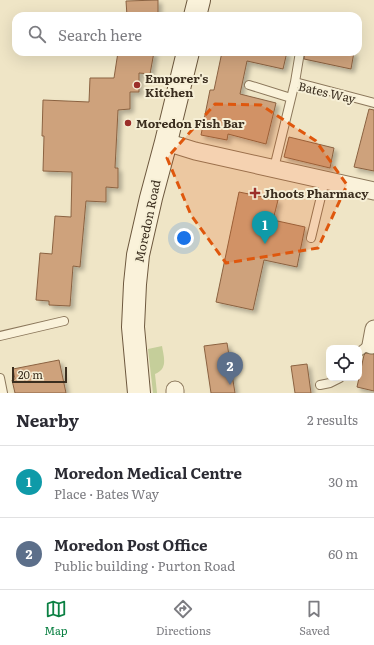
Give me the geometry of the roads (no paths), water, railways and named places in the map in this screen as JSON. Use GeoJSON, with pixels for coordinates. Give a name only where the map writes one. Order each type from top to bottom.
{"type":"FeatureCollection","features":[{"type":"Feature","properties":{"kind":"street"},"geometry":{"type":"LineString","coordinates":[[196,12],[198,0]]}},
{"type":"Feature","properties":{"kind":"street","name":"Moredon Road"},"geometry":{"type":"LineString","coordinates":[[139,393],[133,327],[138,255],[157,170],[166,142],[187,56]]}},
{"type":"Feature","properties":{"kind":"street"},"geometry":{"type":"LineString","coordinates":[[166,142],[195,151],[374,191]]}},
{"type":"Feature","properties":{"kind":"street"},"geometry":{"type":"LineString","coordinates":[[368,348],[374,329]]}},
{"type":"Feature","properties":{"kind":"lane"},"geometry":{"type":"LineString","coordinates":[[295,82],[299,56]]}},
{"type":"Feature","properties":{"kind":"lane","name":"Bates Way"},"geometry":{"type":"LineString","coordinates":[[274,168],[295,82],[374,103]]}},
{"type":"Feature","properties":{"kind":"lane"},"geometry":{"type":"LineString","coordinates":[[249,86],[291,98]]}},
{"type":"Feature","properties":{"kind":"lane"},"geometry":{"type":"LineString","coordinates":[[311,238],[325,180]]}},
{"type":"Feature","properties":{"kind":"lane"},"geometry":{"type":"LineString","coordinates":[[0,336],[64,321]]}},
{"type":"Feature","properties":{"kind":"lane"},"geometry":{"type":"LineString","coordinates":[[0,378],[3,393]]}},
{"type":"Feature","properties":{"kind":"lane"},"geometry":{"type":"LineString","coordinates":[[320,385],[334,381]]}},
{"type":"Feature","properties":{"kind":"place","name":"Emporer's Kitchen"},"geometry":{"type":"Point","coordinates":[137,85]}},
{"type":"Feature","properties":{"kind":"place","name":"Moredon Fish Bar"},"geometry":{"type":"Point","coordinates":[128,123]}},
{"type":"Feature","properties":{"kind":"place","name":"Jhoots Pharmacy"},"geometry":{"type":"Point","coordinates":[255,193]}},
{"type":"Feature","properties":{"kind":"place","name":"Moredon Medical Centre"},"geometry":{"type":"Point","coordinates":[265,244]}},
{"type":"Feature","properties":{"kind":"place","name":"Moredon Post Office"},"geometry":{"type":"Point","coordinates":[230,385]}}]}
